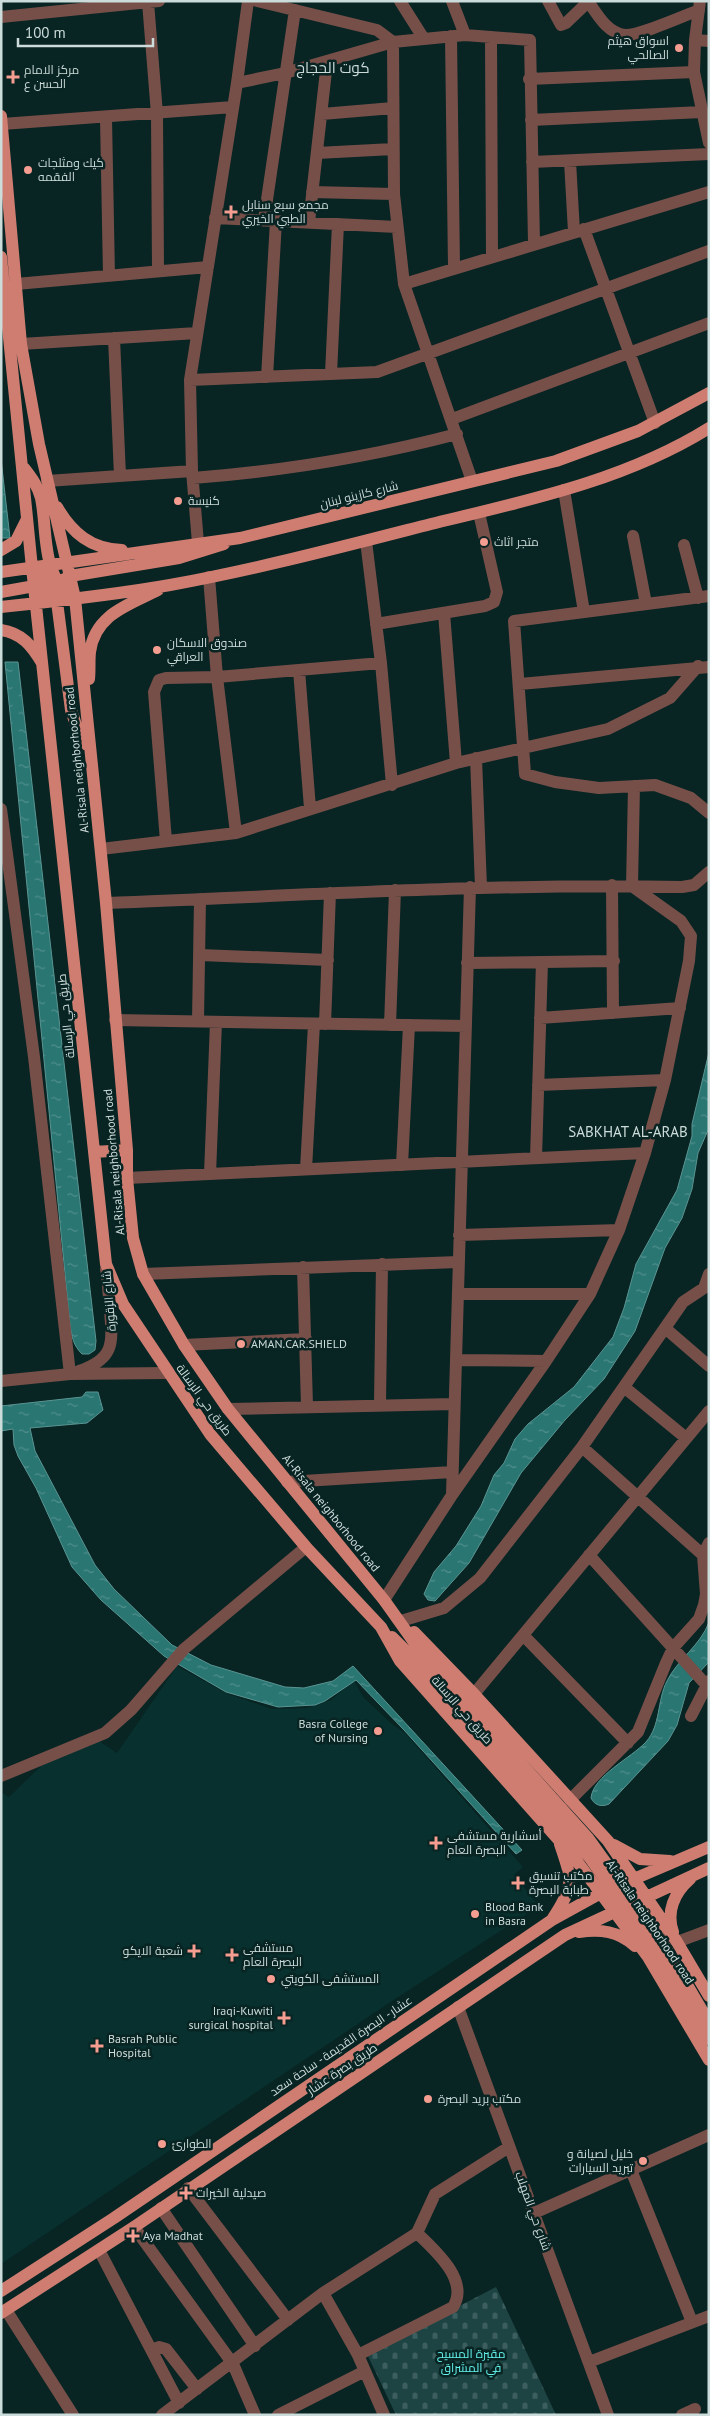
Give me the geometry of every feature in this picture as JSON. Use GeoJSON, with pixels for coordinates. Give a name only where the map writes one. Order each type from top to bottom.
{"type":"FeatureCollection","features":[{"type":"Feature","properties":{"kind":"main road","name":"Al-Risala neighborhood road"},"geometry":{"type":"LineString","coordinates":[[2,120],[21,344],[47,481],[75,598],[84,702],[106,903],[133,1238],[143,1274],[184,1345],[228,1410],[401,1621],[421,1652],[594,1846],[657,1934],[709,2022]]}},
{"type":"Feature","properties":{"kind":"main road"},"geometry":{"type":"LineString","coordinates":[[1,257],[24,468],[36,603]]}},
{"type":"Feature","properties":{"kind":"main road","name":"شارع كازينو لبنان"},"geometry":{"type":"LineString","coordinates":[[66,562],[240,538],[579,454],[656,423],[709,393]]}},
{"type":"Feature","properties":{"kind":"main road"},"geometry":{"type":"LineString","coordinates":[[1,606],[57,601],[168,585],[366,541],[479,513],[564,490],[639,464],[709,428]]}},
{"type":"Feature","properties":{"kind":"main road"},"geometry":{"type":"LineString","coordinates":[[24,468],[33,479],[41,498],[71,710],[80,733],[89,747]]}},
{"type":"Feature","properties":{"kind":"main road"},"geometry":{"type":"LineString","coordinates":[[50,494],[68,525],[86,541],[108,548],[142,552]]}},
{"type":"Feature","properties":{"kind":"main road"},"geometry":{"type":"LineString","coordinates":[[1,550],[12,545],[19,537],[28,517]]}},
{"type":"Feature","properties":{"kind":"main road"},"geometry":{"type":"LineString","coordinates":[[1,592],[34,588],[52,578],[179,558],[208,551],[240,538]]}},
{"type":"Feature","properties":{"kind":"main road"},"geometry":{"type":"LineString","coordinates":[[36,603],[52,578],[66,562]]}},
{"type":"Feature","properties":{"kind":"main road"},"geometry":{"type":"LineString","coordinates":[[1,572],[32,568],[52,578],[63,590],[75,598]]}},
{"type":"Feature","properties":{"kind":"main road"},"geometry":{"type":"LineString","coordinates":[[84,702],[92,642],[102,622],[122,608],[168,585]]}},
{"type":"Feature","properties":{"kind":"main road","name":"طريق حي الرسالة"},"geometry":{"type":"LineString","coordinates":[[36,603],[106,1264],[122,1304],[210,1434],[306,1547],[381,1627],[400,1661],[558,1839],[615,1911],[648,1957],[709,2060]]}},
{"type":"Feature","properties":{"kind":"main road"},"geometry":{"type":"LineString","coordinates":[[1,630],[13,632],[29,644],[44,667]]}},
{"type":"Feature","properties":{"kind":"main road"},"geometry":{"type":"LineString","coordinates":[[94,1152],[127,1150]]}},
{"type":"Feature","properties":{"kind":"main road"},"geometry":{"type":"LineString","coordinates":[[401,1621],[429,1646],[608,1841],[708,1992]]}},
{"type":"Feature","properties":{"kind":"main road","name":"Al-Risala neighborhood road"},"geometry":{"type":"LineString","coordinates":[[381,1627],[412,1657],[590,1858],[654,1948],[709,2039]]}},
{"type":"Feature","properties":{"kind":"main road"},"geometry":{"type":"LineString","coordinates":[[552,1920],[570,1887],[570,1878],[558,1839]]}},
{"type":"Feature","properties":{"kind":"main road"},"geometry":{"type":"LineString","coordinates":[[608,1841],[622,1851],[640,1859],[678,1860]]}},
{"type":"Feature","properties":{"kind":"main road","name":"عشار - البصرة القديمة - ساحة سعد"},"geometry":{"type":"LineString","coordinates":[[1,2290],[114,2218],[552,1920],[601,1893],[709,1847]]}},
{"type":"Feature","properties":{"kind":"main road"},"geometry":{"type":"LineString","coordinates":[[676,1942],[670,1921],[673,1902],[682,1886],[703,1870]]}},
{"type":"Feature","properties":{"kind":"main road","name":"طريق بصرة عشار"},"geometry":{"type":"LineString","coordinates":[[4,2312],[134,2227],[188,2188],[565,1935],[703,1870]]}},
{"type":"Feature","properties":{"kind":"main road"},"geometry":{"type":"LineString","coordinates":[[565,1935],[596,1930],[612,1932],[626,1938],[648,1957]]}},
{"type":"Feature","properties":{"kind":"street"},"geometry":{"type":"LineString","coordinates":[[198,543],[192,474],[190,380],[237,83],[248,1]]}},
{"type":"Feature","properties":{"kind":"street"},"geometry":{"type":"LineString","coordinates":[[257,1],[377,30],[393,42]]}},
{"type":"Feature","properties":{"kind":"street"},"geometry":{"type":"LineString","coordinates":[[400,1],[424,39]]}},
{"type":"Feature","properties":{"kind":"street"},"geometry":{"type":"LineString","coordinates":[[452,1],[465,35]]}},
{"type":"Feature","properties":{"kind":"street"},"geometry":{"type":"LineString","coordinates":[[548,1],[561,25],[566,23],[589,1],[604,24],[624,35],[638,33],[699,5]]}},
{"type":"Feature","properties":{"kind":"street"},"geometry":{"type":"LineString","coordinates":[[1,17],[153,2],[157,114],[158,271]]}},
{"type":"Feature","properties":{"kind":"street"},"geometry":{"type":"LineString","coordinates":[[699,5],[694,40],[694,72],[704,107],[709,141]]}},
{"type":"Feature","properties":{"kind":"street"},"geometry":{"type":"LineString","coordinates":[[267,377],[270,220],[285,73],[295,10]]}},
{"type":"Feature","properties":{"kind":"street"},"geometry":{"type":"LineString","coordinates":[[237,83],[285,73],[393,42],[465,35],[530,40],[529,79],[534,243]]}},
{"type":"Feature","properties":{"kind":"street"},"geometry":{"type":"LineString","coordinates":[[450,36],[454,267]]}},
{"type":"Feature","properties":{"kind":"street"},"geometry":{"type":"LineString","coordinates":[[491,37],[492,256]]}},
{"type":"Feature","properties":{"kind":"street"},"geometry":{"type":"LineString","coordinates":[[694,40],[709,41]]}},
{"type":"Feature","properties":{"kind":"street"},"geometry":{"type":"LineString","coordinates":[[393,42],[394,194],[404,284],[426,354],[458,434],[472,481]]}},
{"type":"Feature","properties":{"kind":"street"},"geometry":{"type":"LineString","coordinates":[[309,222],[318,153],[326,62]]}},
{"type":"Feature","properties":{"kind":"street"},"geometry":{"type":"LineString","coordinates":[[529,79],[694,72]]}},
{"type":"Feature","properties":{"kind":"street"},"geometry":{"type":"LineString","coordinates":[[2,120],[106,118],[233,107]]}},
{"type":"Feature","properties":{"kind":"street"},"geometry":{"type":"LineString","coordinates":[[531,120],[704,107]]}},
{"type":"Feature","properties":{"kind":"street"},"geometry":{"type":"LineString","coordinates":[[322,114],[393,108]]}},
{"type":"Feature","properties":{"kind":"street"},"geometry":{"type":"LineString","coordinates":[[106,118],[109,276]]}},
{"type":"Feature","properties":{"kind":"street"},"geometry":{"type":"LineString","coordinates":[[318,153],[393,149]]}},
{"type":"Feature","properties":{"kind":"street"},"geometry":{"type":"LineString","coordinates":[[532,162],[709,154]]}},
{"type":"Feature","properties":{"kind":"street"},"geometry":{"type":"LineString","coordinates":[[570,161],[579,231],[605,289],[656,423]]}},
{"type":"Feature","properties":{"kind":"street"},"geometry":{"type":"LineString","coordinates":[[312,192],[394,194]]}},
{"type":"Feature","properties":{"kind":"street"},"geometry":{"type":"LineString","coordinates":[[404,284],[454,267],[709,192]]}},
{"type":"Feature","properties":{"kind":"street"},"geometry":{"type":"LineString","coordinates":[[215,218],[397,227]]}},
{"type":"Feature","properties":{"kind":"street"},"geometry":{"type":"LineString","coordinates":[[331,374],[338,224]]}},
{"type":"Feature","properties":{"kind":"street"},"geometry":{"type":"LineString","coordinates":[[190,380],[377,372],[709,251]]}},
{"type":"Feature","properties":{"kind":"street"},"geometry":{"type":"LineString","coordinates":[[16,284],[208,267]]}},
{"type":"Feature","properties":{"kind":"street"},"geometry":{"type":"LineString","coordinates":[[452,419],[709,323]]}},
{"type":"Feature","properties":{"kind":"street"},"geometry":{"type":"LineString","coordinates":[[21,344],[197,333]]}},
{"type":"Feature","properties":{"kind":"street"},"geometry":{"type":"LineString","coordinates":[[114,338],[120,476]]}},
{"type":"Feature","properties":{"kind":"street"},"geometry":{"type":"LineString","coordinates":[[47,481],[308,466],[383,452],[458,434]]}},
{"type":"Feature","properties":{"kind":"street"},"geometry":{"type":"LineString","coordinates":[[564,490],[584,612]]}},
{"type":"Feature","properties":{"kind":"street"},"geometry":{"type":"LineString","coordinates":[[376,624],[488,605],[496,599],[497,592],[479,513]]}},
{"type":"Feature","properties":{"kind":"street"},"geometry":{"type":"LineString","coordinates":[[633,536],[646,604]]}},
{"type":"Feature","properties":{"kind":"street"},"geometry":{"type":"LineString","coordinates":[[366,541],[381,662],[392,785]]}},
{"type":"Feature","properties":{"kind":"street"},"geometry":{"type":"LineString","coordinates":[[684,544],[704,597],[514,621],[525,774],[555,782],[599,788],[655,785],[691,798],[709,813]]}},
{"type":"Feature","properties":{"kind":"street"},"geometry":{"type":"LineString","coordinates":[[209,577],[217,677],[236,833]]}},
{"type":"Feature","properties":{"kind":"street"},"geometry":{"type":"LineString","coordinates":[[444,613],[456,763]]}},
{"type":"Feature","properties":{"kind":"street"},"geometry":{"type":"LineString","coordinates":[[166,841],[154,688],[157,682],[166,678],[217,677],[381,662]]}},
{"type":"Feature","properties":{"kind":"street"},"geometry":{"type":"LineString","coordinates":[[520,684],[703,667]]}},
{"type":"Feature","properties":{"kind":"street"},"geometry":{"type":"LineString","coordinates":[[101,849],[236,833],[310,808],[392,785],[456,763],[608,729],[670,698],[703,667]]}},
{"type":"Feature","properties":{"kind":"street"},"geometry":{"type":"LineString","coordinates":[[299,670],[310,808]]}},
{"type":"Feature","properties":{"kind":"street"},"geometry":{"type":"LineString","coordinates":[[452,1495],[467,963],[475,887],[476,758]]}},
{"type":"Feature","properties":{"kind":"street"},"geometry":{"type":"LineString","coordinates":[[632,886],[634,786]]}},
{"type":"Feature","properties":{"kind":"street"},"geometry":{"type":"LineString","coordinates":[[1,809],[34,1057],[70,1374]]}},
{"type":"Feature","properties":{"kind":"street"},"geometry":{"type":"LineString","coordinates":[[106,903],[475,887],[612,884],[632,886],[694,885],[709,872]]}},
{"type":"Feature","properties":{"kind":"street"},"geometry":{"type":"LineString","coordinates":[[612,884],[613,1013]]}},
{"type":"Feature","properties":{"kind":"street"},"geometry":{"type":"LineString","coordinates":[[384,1600],[452,1495],[546,1362],[590,1294],[619,1230],[645,1153],[665,1080],[689,961],[691,936],[681,921],[632,886]]}},
{"type":"Feature","properties":{"kind":"street"},"geometry":{"type":"LineString","coordinates":[[390,1025],[395,890]]}},
{"type":"Feature","properties":{"kind":"street"},"geometry":{"type":"LineString","coordinates":[[306,1170],[328,960],[330,893]]}},
{"type":"Feature","properties":{"kind":"street"},"geometry":{"type":"LineString","coordinates":[[198,1021],[200,899]]}},
{"type":"Feature","properties":{"kind":"street"},"geometry":{"type":"LineString","coordinates":[[200,955],[328,960]]}},
{"type":"Feature","properties":{"kind":"street"},"geometry":{"type":"LineString","coordinates":[[536,1158],[542,962]]}},
{"type":"Feature","properties":{"kind":"street"},"geometry":{"type":"LineString","coordinates":[[467,963],[614,962]]}},
{"type":"Feature","properties":{"kind":"street"},"geometry":{"type":"LineString","coordinates":[[540,1018],[680,1008]]}},
{"type":"Feature","properties":{"kind":"street"},"geometry":{"type":"LineString","coordinates":[[115,1020],[466,1026]]}},
{"type":"Feature","properties":{"kind":"street"},"geometry":{"type":"LineString","coordinates":[[210,1174],[216,1022]]}},
{"type":"Feature","properties":{"kind":"street"},"geometry":{"type":"LineString","coordinates":[[402,1165],[409,1025]]}},
{"type":"Feature","properties":{"kind":"street"},"geometry":{"type":"LineString","coordinates":[[538,1085],[665,1080]]}},
{"type":"Feature","properties":{"kind":"street"},"geometry":{"type":"LineString","coordinates":[[127,1178],[645,1153]]}},
{"type":"Feature","properties":{"kind":"street"},"geometry":{"type":"LineString","coordinates":[[459,1235],[619,1230]]}},
{"type":"Feature","properties":{"kind":"street"},"geometry":{"type":"LineString","coordinates":[[143,1274],[458,1262]]}},
{"type":"Feature","properties":{"kind":"street","name":"شارع الزقورة"},"geometry":{"type":"LineString","coordinates":[[70,1374],[98,1362],[111,1346],[112,1331],[106,1264]]}},
{"type":"Feature","properties":{"kind":"street"},"geometry":{"type":"LineString","coordinates":[[380,1404],[382,1264]]}},
{"type":"Feature","properties":{"kind":"street"},"geometry":{"type":"LineString","coordinates":[[303,1267],[307,1406]]}},
{"type":"Feature","properties":{"kind":"street"},"geometry":{"type":"LineString","coordinates":[[401,1621],[444,1608],[480,1578],[582,1446],[683,1302],[706,1290],[709,1274]]}},
{"type":"Feature","properties":{"kind":"street"},"geometry":{"type":"LineString","coordinates":[[458,1294],[590,1294]]}},
{"type":"Feature","properties":{"kind":"street"},"geometry":{"type":"LineString","coordinates":[[665,1328],[709,1366]]}},
{"type":"Feature","properties":{"kind":"street"},"geometry":{"type":"LineString","coordinates":[[184,1345],[306,1339]]}},
{"type":"Feature","properties":{"kind":"street"},"geometry":{"type":"LineString","coordinates":[[456,1360],[546,1362]]}},
{"type":"Feature","properties":{"kind":"street","name":"شارع الزقورة"},"geometry":{"type":"LineString","coordinates":[[1,1381],[70,1374],[167,1373]]}},
{"type":"Feature","properties":{"kind":"street"},"geometry":{"type":"LineString","coordinates":[[624,1387],[686,1438]]}},
{"type":"Feature","properties":{"kind":"street"},"geometry":{"type":"LineString","coordinates":[[228,1410],[380,1404],[454,1404]]}},
{"type":"Feature","properties":{"kind":"street"},"geometry":{"type":"LineString","coordinates":[[474,1694],[709,1411]]}},
{"type":"Feature","properties":{"kind":"street"},"geometry":{"type":"LineString","coordinates":[[582,1446],[703,1555]]}},
{"type":"Feature","properties":{"kind":"street"},"geometry":{"type":"LineString","coordinates":[[287,1482],[452,1472]]}},
{"type":"Feature","properties":{"kind":"street"},"geometry":{"type":"LineString","coordinates":[[570,1800],[628,1743],[642,1724],[676,1652],[699,1619],[706,1594],[703,1555],[709,1543]]}},
{"type":"Feature","properties":{"kind":"street"},"geometry":{"type":"LineString","coordinates":[[1,1776],[105,1733],[131,1710],[184,1649],[306,1547]]}},
{"type":"Feature","properties":{"kind":"street"},"geometry":{"type":"LineString","coordinates":[[589,1555],[706,1683],[691,1716]]}},
{"type":"Feature","properties":{"kind":"street"},"geometry":{"type":"LineString","coordinates":[[523,1634],[628,1743]]}},
{"type":"Feature","properties":{"kind":"street"},"geometry":{"type":"LineString","coordinates":[[676,1942],[709,1930]]}},
{"type":"Feature","properties":{"kind":"street","name":"شارع حي المهلب"},"geometry":{"type":"LineString","coordinates":[[458,2007],[608,2415]]}},
{"type":"Feature","properties":{"kind":"street"},"geometry":{"type":"LineString","coordinates":[[534,2213],[709,2136]]}},
{"type":"Feature","properties":{"kind":"street"},"geometry":{"type":"LineString","coordinates":[[162,2415],[233,2364],[323,2293],[417,2233],[435,2194],[509,2147]]}},
{"type":"Feature","properties":{"kind":"street"},"geometry":{"type":"LineString","coordinates":[[631,2170],[692,2322]]}},
{"type":"Feature","properties":{"kind":"street"},"geometry":{"type":"LineString","coordinates":[[188,2188],[288,2320]]}},
{"type":"Feature","properties":{"kind":"street"},"geometry":{"type":"LineString","coordinates":[[161,2208],[255,2346]]}},
{"type":"Feature","properties":{"kind":"street"},"geometry":{"type":"LineString","coordinates":[[134,2227],[233,2364],[255,2415]]}},
{"type":"Feature","properties":{"kind":"street"},"geometry":{"type":"LineString","coordinates":[[358,2355],[453,2307],[457,2300],[458,2284],[438,2253],[417,2233]]}},
{"type":"Feature","properties":{"kind":"street"},"geometry":{"type":"LineString","coordinates":[[99,2250],[179,2402]]}},
{"type":"Feature","properties":{"kind":"street"},"geometry":{"type":"LineString","coordinates":[[323,2293],[358,2355],[384,2415]]}},
{"type":"Feature","properties":{"kind":"street"},"geometry":{"type":"LineString","coordinates":[[4,2312],[73,2415]]}},
{"type":"Feature","properties":{"kind":"street"},"geometry":{"type":"LineString","coordinates":[[589,2362],[709,2316]]}},
{"type":"Feature","properties":{"kind":"street"},"geometry":{"type":"LineString","coordinates":[[152,2350],[159,2347],[166,2349],[197,2389]]}},
{"type":"Feature","properties":{"kind":"street"},"geometry":{"type":"LineString","coordinates":[[278,2415],[365,2371]]}},
{"type":"Feature","properties":{"kind":"street"},"geometry":{"type":"LineString","coordinates":[[682,2415],[695,2409]]}},
{"type":"Feature","properties":{"kind":"shaded area","name":"مستشفى البصرة العام"},"geometry":{"type":"Polygon","coordinates":[[[177,1666],[228,1694],[272,1709],[306,1708],[331,1700],[354,1680],[363,1697],[393,1725],[405,1733],[523,1867],[514,1875],[539,1906],[386,2005],[1,2264],[1,1792],[9,1797],[45,1762],[99,1741],[117,1753],[177,1666]]]}},
{"type":"Feature","properties":{"kind":"green space","name":"مقبرة المسيح في المشراق"},"geometry":{"type":"Polygon","coordinates":[[[496,2287],[556,2415],[396,2415],[367,2354],[496,2287]]]}},
{"type":"Feature","properties":{"kind":"water"},"geometry":{"type":"Polygon","coordinates":[[[1,459],[10,538],[1,538],[1,459]]]}},
{"type":"Feature","properties":{"kind":"water"},"geometry":{"type":"Polygon","coordinates":[[[5,662],[18,662],[96,1341],[95,1350],[89,1354],[82,1354],[75,1344],[70,1325],[5,662]]]}},
{"type":"Feature","properties":{"kind":"water"},"geometry":{"type":"Polygon","coordinates":[[[709,1052],[709,1128],[698,1153],[692,1189],[682,1218],[665,1248],[635,1331],[604,1379],[565,1420],[521,1473],[469,1563],[435,1601],[428,1600],[424,1594],[434,1572],[456,1546],[481,1506],[494,1475],[504,1463],[515,1439],[528,1424],[574,1387],[613,1337],[624,1308],[636,1264],[677,1190],[692,1136],[692,1124],[709,1052]]]}},
{"type":"Feature","properties":{"kind":"water"},"geometry":{"type":"Polygon","coordinates":[[[86,1392],[98,1392],[103,1410],[87,1423],[30,1428],[35,1451],[95,1565],[114,1589],[172,1645],[211,1665],[285,1687],[304,1688],[333,1681],[353,1666],[522,1850],[516,1854],[356,1680],[325,1701],[315,1705],[278,1707],[226,1692],[164,1656],[101,1600],[72,1567],[36,1488],[18,1456],[14,1445],[13,1429],[1,1431],[1,1406],[82,1397],[86,1392]]]}},
{"type":"Feature","properties":{"kind":"water"},"geometry":{"type":"Polygon","coordinates":[[[709,1622],[709,1662],[689,1683],[677,1725],[668,1741],[609,1804],[601,1806],[597,1804],[591,1798],[593,1790],[605,1775],[646,1742],[651,1735],[657,1720],[664,1688],[671,1673],[695,1645],[709,1622]]]}},
{"type":"Feature","properties":{"kind":"place","name":"اسواق هيثم الصالحي"},"geometry":{"type":"Point","coordinates":[679,48]}},
{"type":"Feature","properties":{"kind":"place","name":"مركز الامام الحسن ع"},"geometry":{"type":"Point","coordinates":[13,77]}},
{"type":"Feature","properties":{"kind":"place","name":"كيك ومثلجات الفقمه"},"geometry":{"type":"Point","coordinates":[28,170]}},
{"type":"Feature","properties":{"kind":"place","name":"مجمع سبع سنابل الطبي الخيري"},"geometry":{"type":"Point","coordinates":[231,212]}},
{"type":"Feature","properties":{"kind":"place","name":"كنيسة"},"geometry":{"type":"Point","coordinates":[178,501]}},
{"type":"Feature","properties":{"kind":"place","name":"متجر اثاث"},"geometry":{"type":"Point","coordinates":[484,542]}},
{"type":"Feature","properties":{"kind":"place","name":"صندوق الاسكان العراقي"},"geometry":{"type":"Point","coordinates":[157,650]}},
{"type":"Feature","properties":{"kind":"place","name":"AMAN.CAR.SHIELD"},"geometry":{"type":"Point","coordinates":[241,1344]}},
{"type":"Feature","properties":{"kind":"place","name":"Basra College of Nursing"},"geometry":{"type":"Point","coordinates":[378,1731]}},
{"type":"Feature","properties":{"kind":"place","name":"أسشارية مستشفى البصرة العام"},"geometry":{"type":"Point","coordinates":[436,1843]}},
{"type":"Feature","properties":{"kind":"place","name":"مكتب تنسيق طبابة البصرة"},"geometry":{"type":"Point","coordinates":[518,1883]}},
{"type":"Feature","properties":{"kind":"place","name":"Blood Bank in Basra"},"geometry":{"type":"Point","coordinates":[475,1914]}},
{"type":"Feature","properties":{"kind":"place","name":"شعبة الايكو"},"geometry":{"type":"Point","coordinates":[194,1951]}},
{"type":"Feature","properties":{"kind":"place","name":"مستشفى البصرة العام"},"geometry":{"type":"Point","coordinates":[232,1955]}},
{"type":"Feature","properties":{"kind":"place","name":"المستشفى الكويتي"},"geometry":{"type":"Point","coordinates":[271,1979]}},
{"type":"Feature","properties":{"kind":"place","name":"Iraqi-Kuwiti surgical hospital"},"geometry":{"type":"Point","coordinates":[284,2018]}},
{"type":"Feature","properties":{"kind":"place","name":"Basrah Public Hospital"},"geometry":{"type":"Point","coordinates":[97,2046]}},
{"type":"Feature","properties":{"kind":"place","name":"مكتب بريد البصرة"},"geometry":{"type":"Point","coordinates":[428,2099]}},
{"type":"Feature","properties":{"kind":"place","name":"الطوارئ"},"geometry":{"type":"Point","coordinates":[162,2144]}},
{"type":"Feature","properties":{"kind":"place","name":"خليل لصيانة و تبريد السيارات"},"geometry":{"type":"Point","coordinates":[643,2161]}},
{"type":"Feature","properties":{"kind":"place","name":"صيدلية الخيرات"},"geometry":{"type":"Point","coordinates":[186,2193]}},
{"type":"Feature","properties":{"kind":"place","name":"Aya Madhat"},"geometry":{"type":"Point","coordinates":[133,2236]}},
{"type":"Feature","properties":{"kind":"district","name":"كوت الحجاج"},"geometry":{"type":"Point","coordinates":[333,68]}},
{"type":"Feature","properties":{"kind":"district","name":"SABKHAT AL-ARAB"},"geometry":{"type":"Point","coordinates":[628,1132]}}]}
